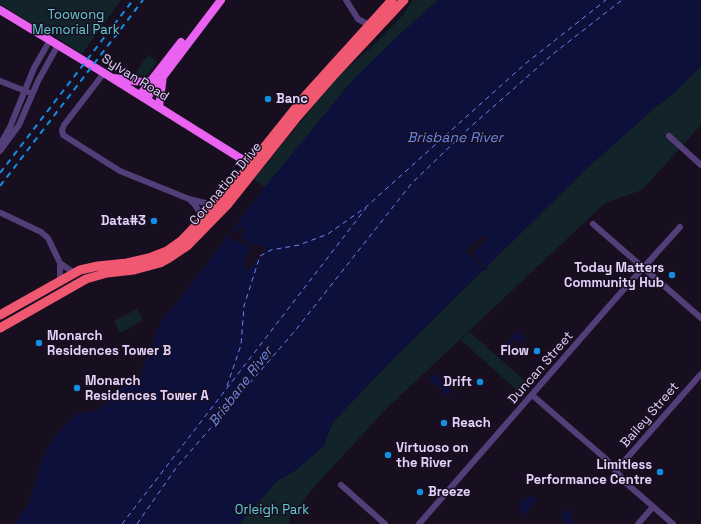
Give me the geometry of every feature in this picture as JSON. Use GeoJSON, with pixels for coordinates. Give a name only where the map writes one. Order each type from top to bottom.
{"type":"FeatureCollection","features":[{"type":"Feature","properties":{"kind":"highway","name":"Coronation Drive"},"geometry":{"type":"LineString","coordinates":[[0,328],[86,279],[107,273],[147,267],[160,263],[174,256],[187,246],[202,233],[228,204],[306,95],[392,0]]}},
{"type":"Feature","properties":{"kind":"highway","name":"Coronation Drive"},"geometry":{"type":"LineString","coordinates":[[0,315],[74,273],[98,266],[138,261],[158,255],[181,241],[217,206],[333,76],[404,0]]}},
{"type":"Feature","properties":{"kind":"main road"},"geometry":{"type":"LineString","coordinates":[[143,97],[151,81],[213,0]]}},
{"type":"Feature","properties":{"kind":"main road"},"geometry":{"type":"LineString","coordinates":[[143,97],[163,76],[221,0]]}},
{"type":"Feature","properties":{"kind":"main road","name":"Sylvan Road"},"geometry":{"type":"LineString","coordinates":[[0,10],[114,78],[254,166]]}},
{"type":"Feature","properties":{"kind":"main road"},"geometry":{"type":"LineString","coordinates":[[159,107],[163,76]]}},
{"type":"Feature","properties":{"kind":"main road"},"geometry":{"type":"LineString","coordinates":[[114,78],[142,82],[151,81]]}},
{"type":"Feature","properties":{"kind":"street"},"geometry":{"type":"LineString","coordinates":[[346,0],[358,19],[369,25]]}},
{"type":"Feature","properties":{"kind":"street"},"geometry":{"type":"LineString","coordinates":[[0,145],[10,127],[38,61],[50,40]]}},
{"type":"Feature","properties":{"kind":"street"},"geometry":{"type":"LineString","coordinates":[[0,151],[19,125],[44,68],[58,45]]}},
{"type":"Feature","properties":{"kind":"street"},"geometry":{"type":"LineString","coordinates":[[104,72],[64,125],[62,130],[63,135],[115,169],[188,199],[217,206]]}},
{"type":"Feature","properties":{"kind":"street"},"geometry":{"type":"LineString","coordinates":[[0,81],[32,94]]}},
{"type":"Feature","properties":{"kind":"street"},"geometry":{"type":"LineString","coordinates":[[669,136],[701,165]]}},
{"type":"Feature","properties":{"kind":"street"},"geometry":{"type":"LineString","coordinates":[[188,199],[196,205],[199,210],[201,221]]}},
{"type":"Feature","properties":{"kind":"street"},"geometry":{"type":"LineString","coordinates":[[1,213],[41,232],[48,238],[60,263],[60,281]]}},
{"type":"Feature","properties":{"kind":"street"},"geometry":{"type":"LineString","coordinates":[[593,224],[701,318]]}},
{"type":"Feature","properties":{"kind":"street","name":"Duncan Street"},"geometry":{"type":"LineString","coordinates":[[419,524],[680,227]]}},
{"type":"Feature","properties":{"kind":"street"},"geometry":{"type":"LineString","coordinates":[[60,263],[74,273]]}},
{"type":"Feature","properties":{"kind":"street","name":"Bailey Street"},"geometry":{"type":"LineString","coordinates":[[615,470],[701,374]]}},
{"type":"Feature","properties":{"kind":"street"},"geometry":{"type":"LineString","coordinates":[[532,395],[606,459],[626,483],[673,524]]}},
{"type":"Feature","properties":{"kind":"street"},"geometry":{"type":"LineString","coordinates":[[340,484],[385,524]]}},
{"type":"Feature","properties":{"kind":"street"},"geometry":{"type":"LineString","coordinates":[[638,524],[653,507]]}},
{"type":"Feature","properties":{"kind":"green space","name":"Toowong Memorial Park"},"geometry":{"type":"Polygon","coordinates":[[[0,0],[121,0],[82,54],[46,30],[31,23],[0,4],[0,0]]]}},
{"type":"Feature","properties":{"kind":"green space"},"geometry":{"type":"Polygon","coordinates":[[[413,0],[438,0],[399,35],[352,81],[265,187],[254,179],[338,76],[374,45],[403,15],[413,0]]]}},
{"type":"Feature","properties":{"kind":"green space"},"geometry":{"type":"Polygon","coordinates":[[[148,55],[157,62],[147,75],[134,75],[148,55]]]}},
{"type":"Feature","properties":{"kind":"green space","name":"Orleigh Park"},"geometry":{"type":"Polygon","coordinates":[[[701,66],[701,125],[642,190],[605,203],[386,409],[312,489],[290,517],[289,524],[239,524],[276,482],[323,447],[333,422],[393,359],[588,167],[657,106],[672,95],[701,66]]]}},
{"type":"Feature","properties":{"kind":"green space"},"geometry":{"type":"Polygon","coordinates":[[[137,309],[143,320],[120,333],[114,321],[137,309]]]}},
{"type":"Feature","properties":{"kind":"green space"},"geometry":{"type":"Polygon","coordinates":[[[470,332],[529,385],[521,394],[461,340],[470,332]]]}},
{"type":"Feature","properties":{"kind":"water","name":"Brisbane River"},"geometry":{"type":"Polygon","coordinates":[[[438,0],[701,0],[701,66],[672,95],[657,106],[588,167],[393,359],[333,422],[323,447],[296,470],[276,482],[239,524],[16,524],[28,505],[45,452],[56,435],[76,414],[97,411],[111,398],[115,392],[140,378],[143,366],[162,320],[177,303],[265,187],[352,81],[399,35],[438,0]]]}},
{"type":"Feature","properties":{"kind":"water"},"geometry":{"type":"Polygon","coordinates":[[[517,331],[526,339],[522,344],[516,338],[509,346],[506,346],[505,345],[517,331]]]}},
{"type":"Feature","properties":{"kind":"water"},"geometry":{"type":"Polygon","coordinates":[[[436,374],[439,374],[440,380],[452,391],[448,396],[429,379],[436,374]]]}},
{"type":"Feature","properties":{"kind":"water"},"geometry":{"type":"Polygon","coordinates":[[[531,496],[538,498],[523,516],[519,510],[521,505],[520,502],[524,498],[529,498],[531,496]]]}},
{"type":"Feature","properties":{"kind":"water"},"geometry":{"type":"Polygon","coordinates":[[[568,510],[575,524],[566,524],[561,517],[561,514],[568,510]]]}},
{"type":"Feature","properties":{"kind":"pier"},"geometry":{"type":"Polygon","coordinates":[[[240,226],[246,230],[240,238],[266,247],[253,265],[246,271],[244,270],[246,268],[244,264],[252,247],[238,241],[236,242],[230,238],[232,236],[228,233],[230,230],[234,233],[240,226]]]}},
{"type":"Feature","properties":{"kind":"pier"},"geometry":{"type":"Polygon","coordinates":[[[482,235],[487,240],[472,253],[488,269],[486,271],[465,251],[482,235]]]}},
{"type":"Feature","properties":{"kind":"ferry route"},"geometry":{"type":"LineString","coordinates":[[227,386],[241,345],[244,306],[260,256],[271,250],[299,245],[328,234],[366,207],[525,64],[606,0]]}},
{"type":"Feature","properties":{"kind":"ferry route"},"geometry":{"type":"LineString","coordinates":[[137,524],[176,468],[294,332],[412,183],[467,130],[553,54],[622,0]]}},
{"type":"Feature","properties":{"kind":"ferry route"},"geometry":{"type":"LineString","coordinates":[[122,524],[366,208]]}},
{"type":"Feature","properties":{"kind":"railway"},"geometry":{"type":"LineString","coordinates":[[0,173],[133,0]]}},
{"type":"Feature","properties":{"kind":"railway"},"geometry":{"type":"LineString","coordinates":[[0,186],[143,0]]}},
{"type":"Feature","properties":{"kind":"place","name":"Banc"},"geometry":{"type":"Point","coordinates":[268,99]}},
{"type":"Feature","properties":{"kind":"place","name":"Data#3"},"geometry":{"type":"Point","coordinates":[154,221]}},
{"type":"Feature","properties":{"kind":"place","name":"Today Matters Community Hub"},"geometry":{"type":"Point","coordinates":[672,275]}},
{"type":"Feature","properties":{"kind":"place","name":"Monarch Residences Tower B"},"geometry":{"type":"Point","coordinates":[39,343]}},
{"type":"Feature","properties":{"kind":"place","name":"Flow"},"geometry":{"type":"Point","coordinates":[537,351]}},
{"type":"Feature","properties":{"kind":"place","name":"Drift"},"geometry":{"type":"Point","coordinates":[480,382]}},
{"type":"Feature","properties":{"kind":"place","name":"Monarch Residences Tower A"},"geometry":{"type":"Point","coordinates":[77,388]}},
{"type":"Feature","properties":{"kind":"place","name":"Reach"},"geometry":{"type":"Point","coordinates":[444,423]}},
{"type":"Feature","properties":{"kind":"place","name":"Virtuoso on the River"},"geometry":{"type":"Point","coordinates":[388,455]}},
{"type":"Feature","properties":{"kind":"place","name":"Limitless Performance Centre"},"geometry":{"type":"Point","coordinates":[660,472]}},
{"type":"Feature","properties":{"kind":"place","name":"Breeze"},"geometry":{"type":"Point","coordinates":[420,492]}}]}
